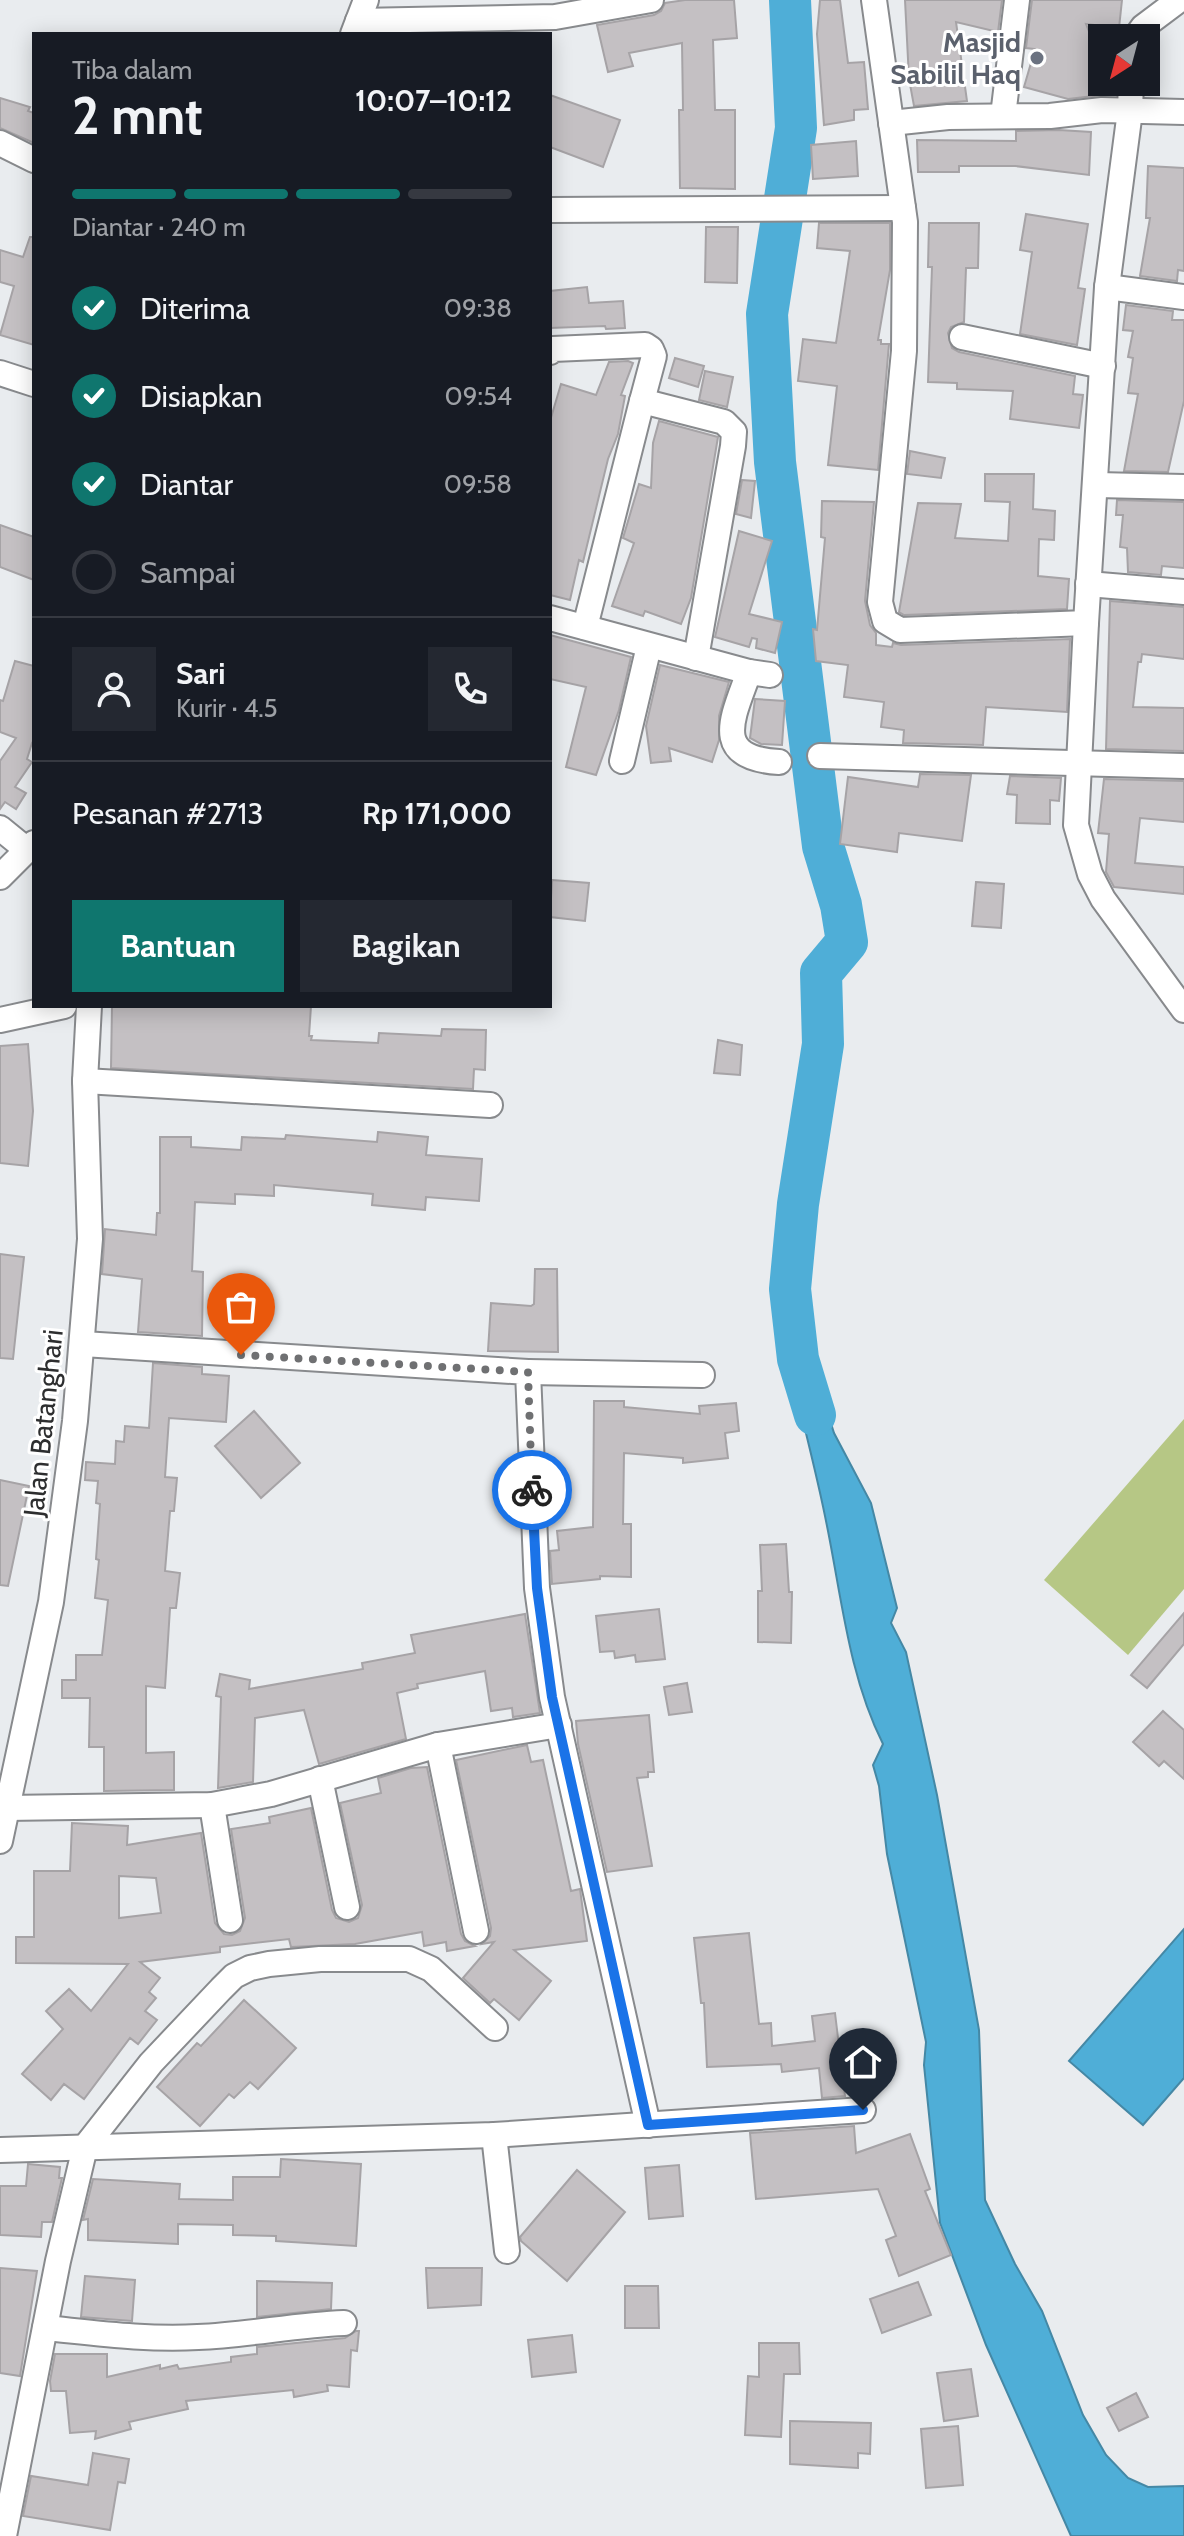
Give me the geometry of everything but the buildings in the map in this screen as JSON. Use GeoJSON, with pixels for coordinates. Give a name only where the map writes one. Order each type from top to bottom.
{"type":"FeatureCollection","features":[{"type":"Feature","properties":{"kind":"street"},"geometry":{"type":"LineString","coordinates":[[359,18],[555,17],[651,0]]}},
{"type":"Feature","properties":{"kind":"street"},"geometry":{"type":"LineString","coordinates":[[874,0],[905,222],[904,351],[880,602],[885,621],[900,630],[1086,623]]}},
{"type":"Feature","properties":{"kind":"street"},"geometry":{"type":"LineString","coordinates":[[1003,116],[1017,0]]}},
{"type":"Feature","properties":{"kind":"street"},"geometry":{"type":"LineString","coordinates":[[1147,24],[1179,0]]}},
{"type":"Feature","properties":{"kind":"street"},"geometry":{"type":"LineString","coordinates":[[1131,96],[1107,287],[1076,825],[1090,874],[1103,899],[1184,1010]]}},
{"type":"Feature","properties":{"kind":"street"},"geometry":{"type":"LineString","coordinates":[[891,123],[948,117],[1184,112]]}},
{"type":"Feature","properties":{"kind":"street"},"geometry":{"type":"LineString","coordinates":[[0,143],[32,159]]}},
{"type":"Feature","properties":{"kind":"street"},"geometry":{"type":"LineString","coordinates":[[552,210],[903,208]]}},
{"type":"Feature","properties":{"kind":"street"},"geometry":{"type":"LineString","coordinates":[[1107,287],[1184,297]]}},
{"type":"Feature","properties":{"kind":"street"},"geometry":{"type":"LineString","coordinates":[[962,337],[1103,366]]}},
{"type":"Feature","properties":{"kind":"street"},"geometry":{"type":"LineString","coordinates":[[552,350],[645,345],[654,356],[585,627]]}},
{"type":"Feature","properties":{"kind":"street"},"geometry":{"type":"LineString","coordinates":[[0,373],[32,383]]}},
{"type":"Feature","properties":{"kind":"street"},"geometry":{"type":"LineString","coordinates":[[642,401],[724,422],[734,432],[696,658]]}},
{"type":"Feature","properties":{"kind":"street"},"geometry":{"type":"LineString","coordinates":[[1097,485],[1184,487]]}},
{"type":"Feature","properties":{"kind":"street"},"geometry":{"type":"LineString","coordinates":[[1088,584],[1184,592]]}},
{"type":"Feature","properties":{"kind":"street"},"geometry":{"type":"LineString","coordinates":[[552,619],[759,674],[730,725],[734,742],[745,754],[758,761],[779,762]]}},
{"type":"Feature","properties":{"kind":"street"},"geometry":{"type":"LineString","coordinates":[[622,761],[649,646]]}},
{"type":"Feature","properties":{"kind":"street"},"geometry":{"type":"LineString","coordinates":[[820,756],[1184,766]]}},
{"type":"Feature","properties":{"kind":"street"},"geometry":{"type":"LineString","coordinates":[[0,828],[30,846],[0,877]]}},
{"type":"Feature","properties":{"kind":"street"},"geometry":{"type":"LineString","coordinates":[[0,1020],[55,1008]]}},
{"type":"Feature","properties":{"kind":"street","name":"Jalan Batanghari"},"geometry":{"type":"LineString","coordinates":[[0,1841],[51,1602],[83,1344],[90,1228],[85,1081],[89,1008]]}},
{"type":"Feature","properties":{"kind":"street"},"geometry":{"type":"LineString","coordinates":[[85,1081],[490,1105]]}},
{"type":"Feature","properties":{"kind":"street"},"geometry":{"type":"LineString","coordinates":[[83,1344],[528,1372],[702,1375]]}},
{"type":"Feature","properties":{"kind":"street"},"geometry":{"type":"LineString","coordinates":[[528,1372],[537,1588],[552,1697],[648,2125]]}},
{"type":"Feature","properties":{"kind":"street"},"geometry":{"type":"LineString","coordinates":[[6,1808],[212,1805],[271,1794],[438,1745],[559,1725]]}},
{"type":"Feature","properties":{"kind":"street"},"geometry":{"type":"LineString","coordinates":[[438,1745],[476,1931]]}},
{"type":"Feature","properties":{"kind":"street"},"geometry":{"type":"LineString","coordinates":[[320,1779],[347,1907]]}},
{"type":"Feature","properties":{"kind":"street"},"geometry":{"type":"LineString","coordinates":[[212,1805],[230,1920]]}},
{"type":"Feature","properties":{"kind":"street"},"geometry":{"type":"LineString","coordinates":[[4,2536],[85,2147],[151,2063],[221,1989],[234,1976],[250,1968],[320,1959],[409,1959],[431,1969],[495,2028]]}},
{"type":"Feature","properties":{"kind":"street"},"geometry":{"type":"LineString","coordinates":[[0,2150],[494,2135],[863,2110]]}},
{"type":"Feature","properties":{"kind":"street"},"geometry":{"type":"LineString","coordinates":[[494,2135],[507,2251]]}},
{"type":"Feature","properties":{"kind":"street"},"geometry":{"type":"LineString","coordinates":[[45,2328],[157,2338],[344,2323]]}},
{"type":"Feature","properties":{"kind":"green space"},"geometry":{"type":"Polygon","coordinates":[[[1184,1419],[1184,1589],[1128,1655],[1044,1580],[1184,1419]]]}},
{"type":"Feature","properties":{"kind":"water"},"geometry":{"type":"Polygon","coordinates":[[[798,1359],[818,1369],[834,1433],[871,1503],[897,1608],[891,1623],[906,1652],[937,1795],[979,2030],[985,2200],[1015,2264],[1042,2311],[1083,2415],[1106,2455],[1128,2478],[1148,2487],[1184,2486],[1184,2536],[1071,2536],[986,2345],[940,2223],[924,2065],[926,2042],[887,1854],[879,1786],[873,1765],[883,1744],[854,1665],[823,1507],[791,1371],[798,1359]]]}},
{"type":"Feature","properties":{"kind":"water"},"geometry":{"type":"Polygon","coordinates":[[[1184,1929],[1184,2078],[1143,2125],[1069,2061],[1184,1929]]]}},
{"type":"Feature","properties":{"kind":"waterway"},"geometry":{"type":"LineString","coordinates":[[790,0],[796,128],[767,314],[775,462],[823,846],[841,905],[847,942],[821,973],[823,1044],[798,1204],[790,1289],[798,1359],[815,1415]]}},
{"type":"Feature","properties":{"kind":"way so far"},"geometry":{"type":"LineString","coordinates":[[241,1355],[528,1372],[532,1490]]}},
{"type":"Feature","properties":{"kind":"place","name":"Masjid Sabilil Haq"},"geometry":{"type":"Point","coordinates":[1037,58]}},
{"type":"Feature","properties":{"kind":"route"},"geometry":{"type":"LineString","coordinates":[[532,1490],[537,1588],[552,1697],[648,2125],[863,2110]]}}]}
